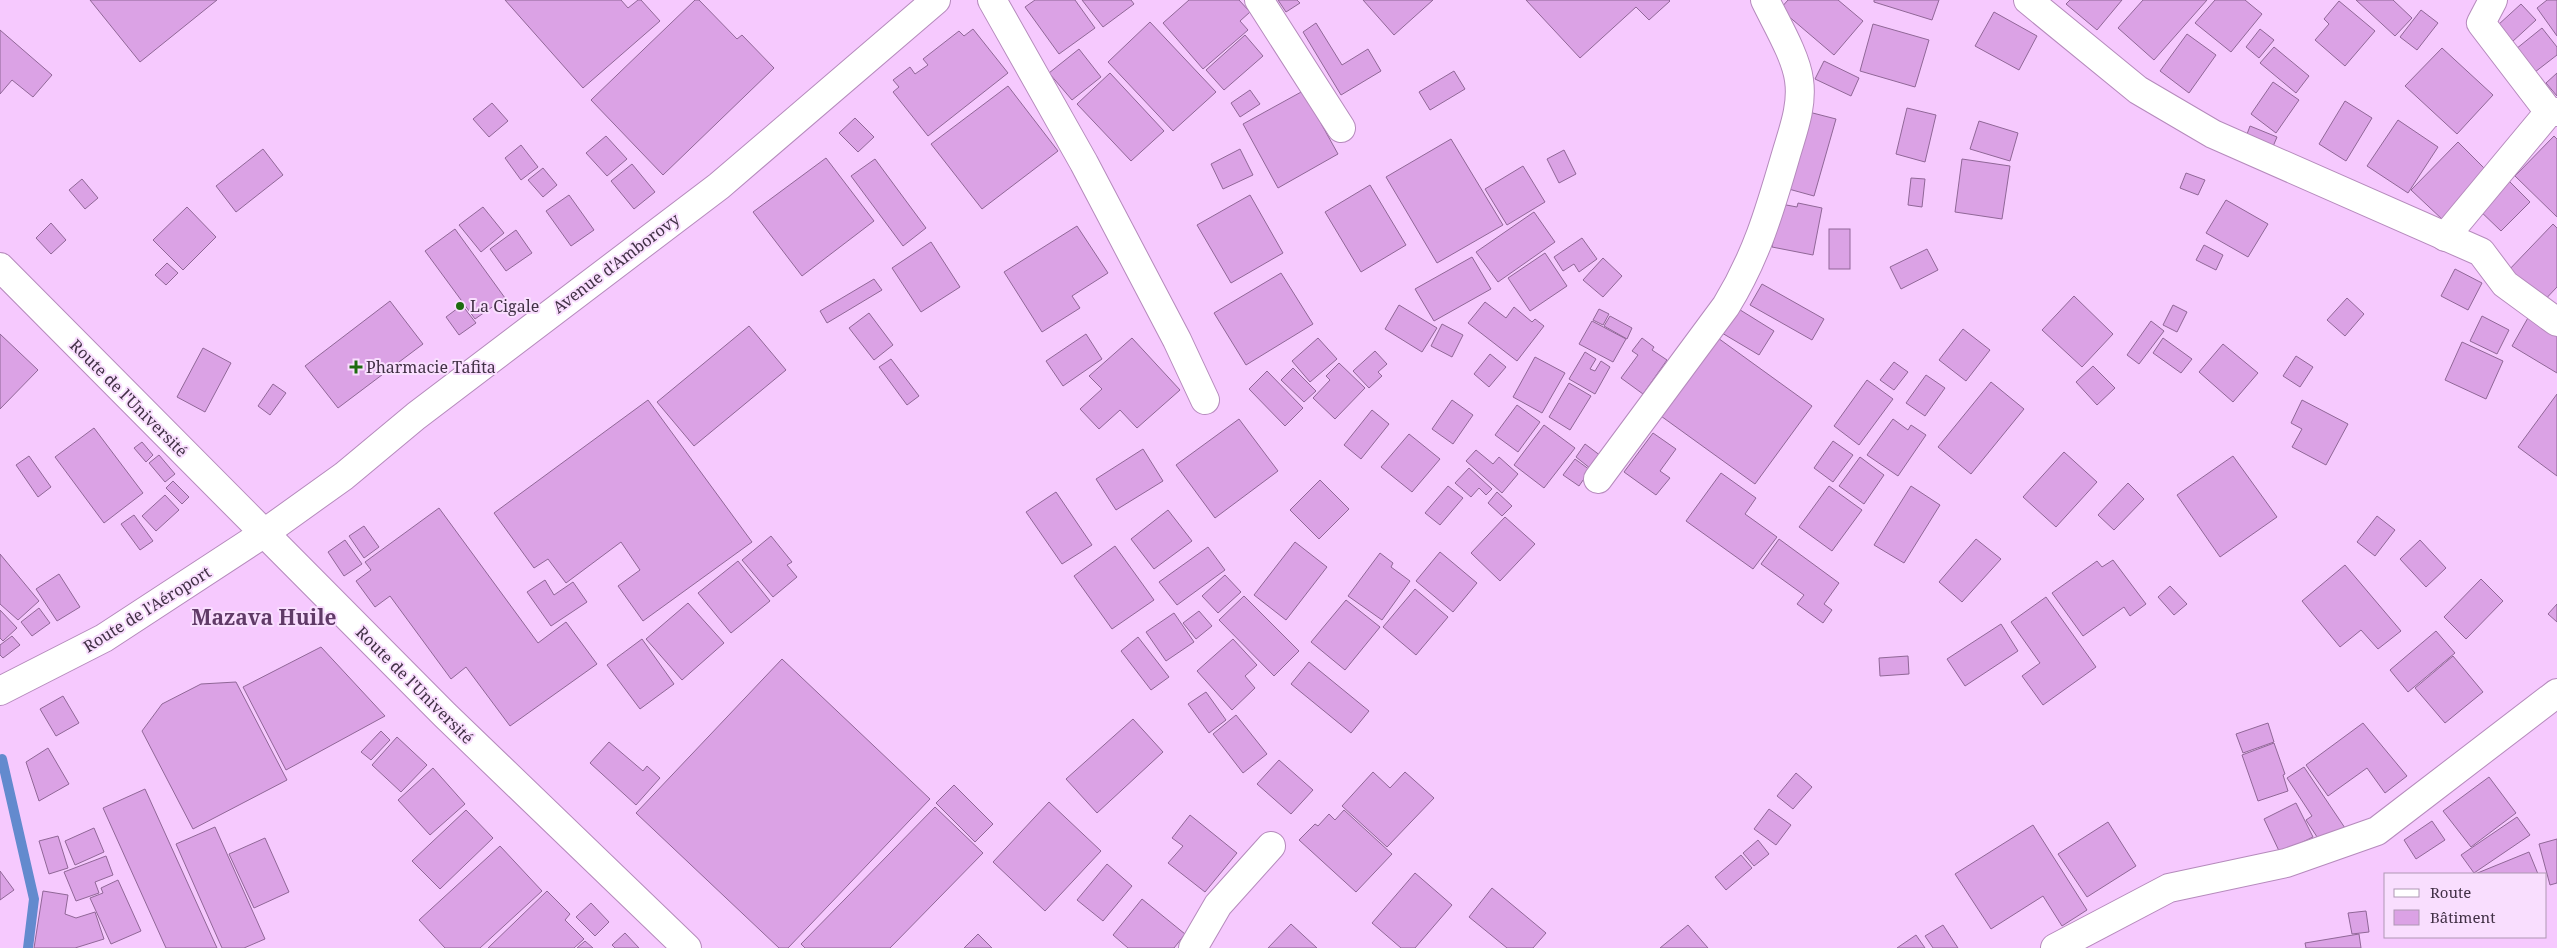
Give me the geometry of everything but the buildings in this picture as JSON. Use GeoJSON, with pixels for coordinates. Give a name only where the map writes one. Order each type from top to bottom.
{"type":"FeatureCollection","features":[{"type":"Feature","properties":{"kind":"street","name":"Avenue d'Amborovy"},"geometry":{"type":"LineString","coordinates":[[263,534],[344,476],[416,416],[719,186],[936,0]]}},
{"type":"Feature","properties":{"kind":"street"},"geometry":{"type":"LineString","coordinates":[[992,0],[1149,287],[1177,340],[1205,400]]}},
{"type":"Feature","properties":{"kind":"street"},"geometry":{"type":"LineString","coordinates":[[1258,0],[1341,128]]}},
{"type":"Feature","properties":{"kind":"street"},"geometry":{"type":"LineString","coordinates":[[1598,479],[1726,306],[1743,278],[1765,226],[1796,120],[1800,92],[1795,65],[1765,0]]}},
{"type":"Feature","properties":{"kind":"street"},"geometry":{"type":"LineString","coordinates":[[2028,0],[2138,90],[2213,134],[2481,252],[2506,284],[2557,322]]}},
{"type":"Feature","properties":{"kind":"street"},"geometry":{"type":"LineString","coordinates":[[2445,237],[2553,112],[2481,24],[2493,0]]}},
{"type":"Feature","properties":{"kind":"street","name":"Route de l'Université"},"geometry":{"type":"LineString","coordinates":[[0,267],[445,716],[687,948]]}},
{"type":"Feature","properties":{"kind":"street","name":"Route de l'Aéroport"},"geometry":{"type":"LineString","coordinates":[[0,691],[104,638],[263,534]]}},
{"type":"Feature","properties":{"kind":"street"},"geometry":{"type":"LineString","coordinates":[[2055,948],[2169,888],[2286,863],[2377,831],[2557,693]]}},
{"type":"Feature","properties":{"kind":"street"},"geometry":{"type":"LineString","coordinates":[[1193,948],[1218,905],[1271,846]]}},
{"type":"Feature","properties":{"kind":"waterway"},"geometry":{"type":"LineString","coordinates":[[2,759],[34,899],[28,948]]}},
{"type":"Feature","properties":{"kind":"place","name":"La Cigale"},"geometry":{"type":"Point","coordinates":[460,306]}},
{"type":"Feature","properties":{"kind":"place","name":"Pharmacie Tafita"},"geometry":{"type":"Point","coordinates":[356,367]}},
{"type":"Feature","properties":{"kind":"district","name":"Mazava Huile"},"geometry":{"type":"Point","coordinates":[264,618]}}]}
